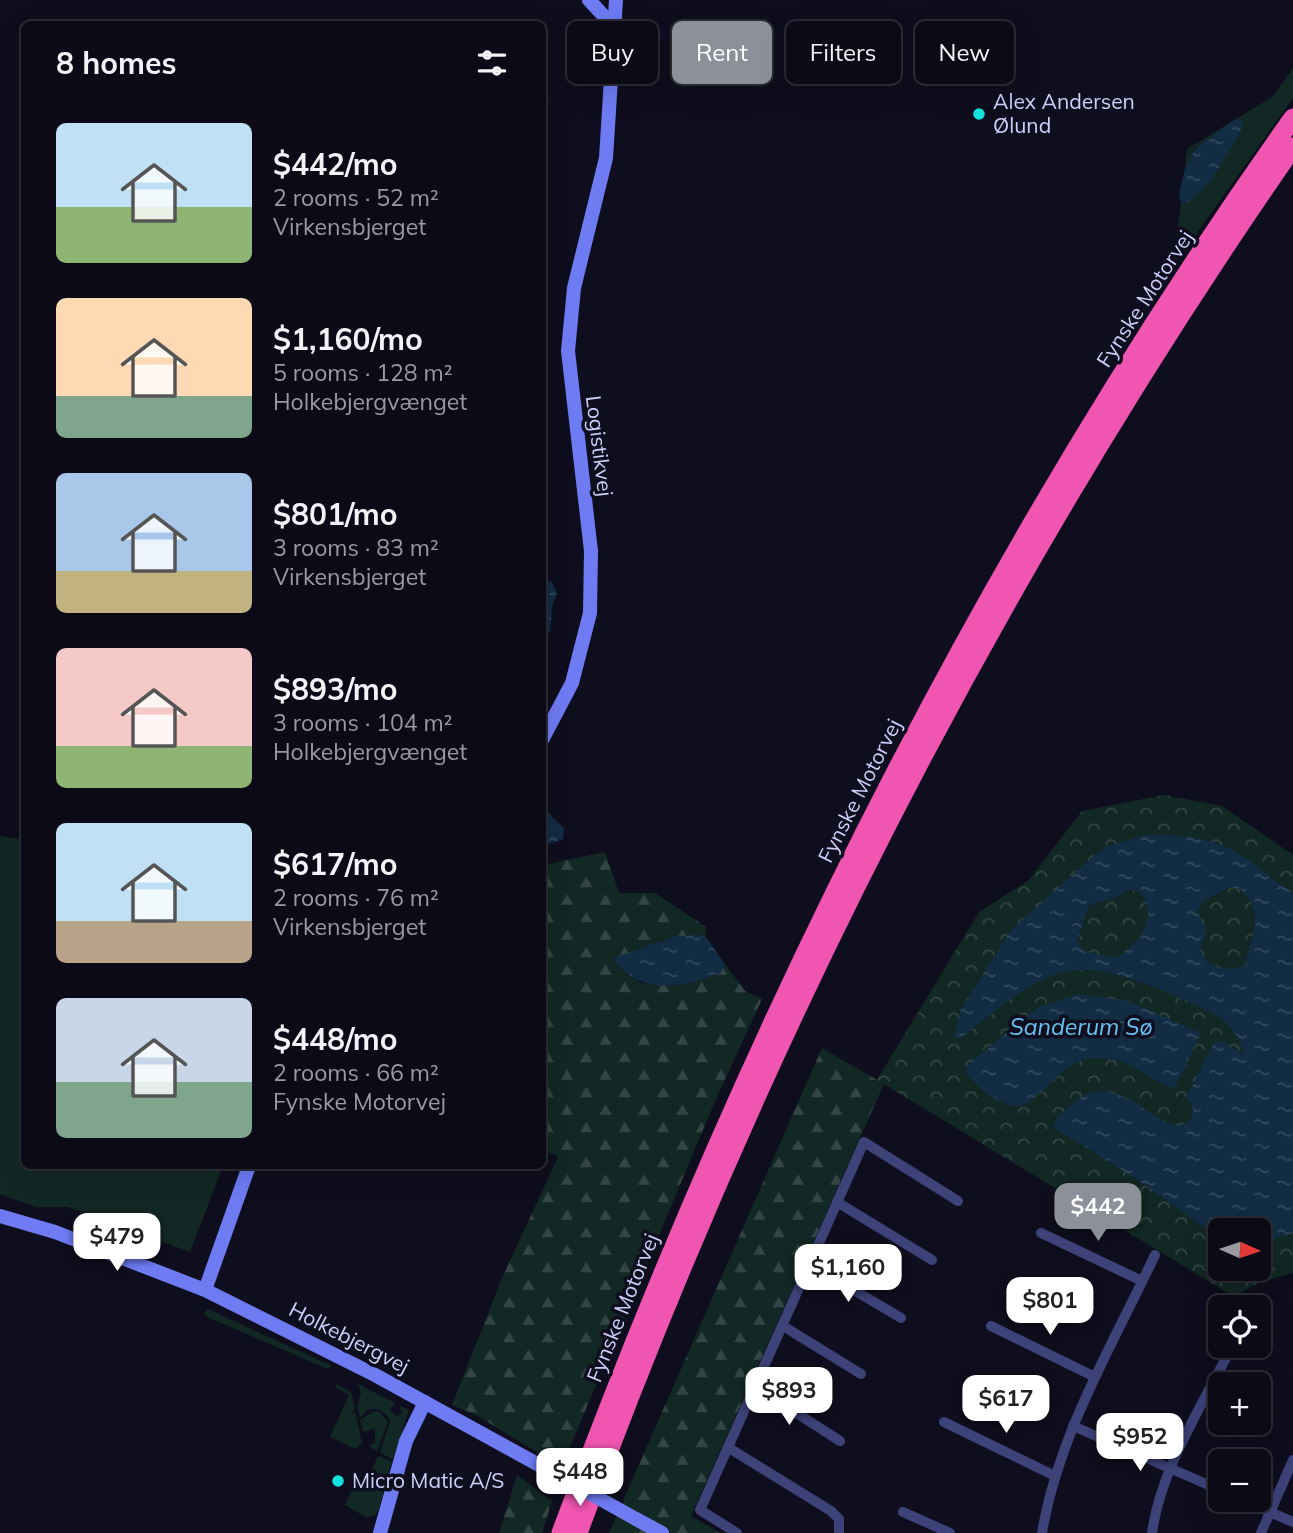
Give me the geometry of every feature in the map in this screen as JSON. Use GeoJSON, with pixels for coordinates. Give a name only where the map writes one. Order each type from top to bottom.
{"type":"FeatureCollection","features":[{"type":"Feature","properties":{"kind":"highway","name":"Fynske Motorvej"},"geometry":{"type":"LineString","coordinates":[[561,1533],[622,1371],[721,1131],[879,802],[930,705],[1095,420],[1214,233],[1293,118]]}},
{"type":"Feature","properties":{"kind":"highway","name":"Fynske Motorvej"},"geometry":{"type":"LineString","coordinates":[[578,1533],[621,1415],[737,1137],[810,979],[894,810],[945,713],[1083,471],[1168,334],[1293,146]]}},
{"type":"Feature","properties":{"kind":"street"},"geometry":{"type":"LineString","coordinates":[[589,0],[608,21]]}},
{"type":"Feature","properties":{"kind":"street","name":"Logistikvej"},"geometry":{"type":"LineString","coordinates":[[614,21],[616,0]]}},
{"type":"Feature","properties":{"kind":"street","name":"Logistikvej"},"geometry":{"type":"LineString","coordinates":[[546,732],[572,682],[590,613],[591,551],[568,351],[574,288],[606,158],[611,84]]}},
{"type":"Feature","properties":{"kind":"street"},"geometry":{"type":"LineString","coordinates":[[737,1533],[700,1510],[864,1142],[958,1200]]}},
{"type":"Feature","properties":{"kind":"street"},"geometry":{"type":"LineString","coordinates":[[205,1290],[249,1169]]}},
{"type":"Feature","properties":{"kind":"street"},"geometry":{"type":"LineString","coordinates":[[837,1202],[932,1260]]}},
{"type":"Feature","properties":{"kind":"street","name":"Holkebjergvej"},"geometry":{"type":"LineString","coordinates":[[0,1216],[55,1232],[205,1290],[318,1345],[662,1533]]}},
{"type":"Feature","properties":{"kind":"street"},"geometry":{"type":"LineString","coordinates":[[1041,1233],[1142,1281]]}},
{"type":"Feature","properties":{"kind":"street"},"geometry":{"type":"LineString","coordinates":[[1042,1533],[1055,1476],[1073,1426],[1154,1255]]}},
{"type":"Feature","properties":{"kind":"street"},"geometry":{"type":"LineString","coordinates":[[810,1264],[901,1318]]}},
{"type":"Feature","properties":{"kind":"street"},"geometry":{"type":"LineString","coordinates":[[783,1326],[861,1374]]}},
{"type":"Feature","properties":{"kind":"street"},"geometry":{"type":"LineString","coordinates":[[991,1326],[1095,1377]]}},
{"type":"Feature","properties":{"kind":"street"},"geometry":{"type":"LineString","coordinates":[[1152,1533],[1158,1501],[1171,1469],[1226,1358]]}},
{"type":"Feature","properties":{"kind":"street"},"geometry":{"type":"LineString","coordinates":[[756,1387],[840,1441]]}},
{"type":"Feature","properties":{"kind":"street"},"geometry":{"type":"LineString","coordinates":[[380,1533],[406,1441],[425,1402]]}},
{"type":"Feature","properties":{"kind":"street"},"geometry":{"type":"LineString","coordinates":[[944,1422],[1055,1476]]}},
{"type":"Feature","properties":{"kind":"street"},"geometry":{"type":"LineString","coordinates":[[1073,1426],[1208,1485]]}},
{"type":"Feature","properties":{"kind":"street"},"geometry":{"type":"LineString","coordinates":[[729,1448],[831,1511],[839,1519],[839,1533]]}},
{"type":"Feature","properties":{"kind":"street"},"geometry":{"type":"LineString","coordinates":[[1271,1508],[1293,1460]]}},
{"type":"Feature","properties":{"kind":"street"},"geometry":{"type":"LineString","coordinates":[[903,1512],[950,1533]]}},
{"type":"Feature","properties":{"kind":"street"},"geometry":{"type":"LineString","coordinates":[[1261,1533],[1269,1512],[1293,1522]]}},
{"type":"Feature","properties":{"kind":"green space"},"geometry":{"type":"Polygon","coordinates":[[[1293,68],[1293,98],[1174,265],[1187,149],[1272,97],[1293,68]]]}},
{"type":"Feature","properties":{"kind":"green space"},"geometry":{"type":"Polygon","coordinates":[[[1164,795],[1222,806],[1293,855],[1293,1273],[1271,1279],[1271,1218],[1208,1218],[1208,1281],[877,1080],[979,912],[1028,881],[1082,811],[1164,795]]]}},
{"type":"Feature","properties":{"kind":"green space"},"geometry":{"type":"Polygon","coordinates":[[[0,836],[21,840],[21,1169],[222,1169],[190,1252],[68,1207],[36,1207],[0,1194],[0,836]]]}},
{"type":"Feature","properties":{"kind":"green space"},"geometry":{"type":"Polygon","coordinates":[[[605,852],[619,893],[655,893],[706,927],[705,936],[676,936],[639,949],[639,982],[661,985],[690,982],[720,973],[725,964],[745,991],[762,999],[713,1106],[565,1459],[547,1458],[474,1414],[452,1405],[502,1278],[558,1157],[546,1151],[546,864],[605,852]]]}},
{"type":"Feature","properties":{"kind":"green space"},"geometry":{"type":"Polygon","coordinates":[[[822,1048],[884,1084],[691,1516],[720,1533],[609,1533],[822,1048]]]}},
{"type":"Feature","properties":{"kind":"green space"},"geometry":{"type":"Polygon","coordinates":[[[1208,1281],[1263,1281],[1235,1295],[1208,1281]]]}},
{"type":"Feature","properties":{"kind":"green space"},"geometry":{"type":"Polygon","coordinates":[[[208,1309],[332,1366],[328,1369],[207,1317],[204,1313],[208,1309]]]}},
{"type":"Feature","properties":{"kind":"green space"},"geometry":{"type":"Polygon","coordinates":[[[337,1384],[351,1392],[355,1408],[351,1416],[355,1411],[362,1443],[356,1449],[330,1437],[349,1395],[335,1387],[337,1384]]]}},
{"type":"Feature","properties":{"kind":"green space"},"geometry":{"type":"Polygon","coordinates":[[[358,1384],[395,1403],[390,1410],[396,1416],[402,1413],[399,1405],[409,1410],[393,1459],[380,1453],[390,1421],[381,1410],[375,1409],[367,1410],[360,1418],[357,1405],[361,1393],[358,1384]]]}},
{"type":"Feature","properties":{"kind":"green space"},"geometry":{"type":"Polygon","coordinates":[[[374,1411],[380,1412],[388,1422],[377,1451],[369,1446],[375,1443],[375,1428],[363,1432],[360,1420],[374,1411]]]}},
{"type":"Feature","properties":{"kind":"green space"},"geometry":{"type":"Polygon","coordinates":[[[378,1456],[392,1462],[379,1509],[375,1515],[366,1517],[345,1505],[356,1482],[366,1484],[378,1456]]]}},
{"type":"Feature","properties":{"kind":"green space"},"geometry":{"type":"Polygon","coordinates":[[[517,1475],[552,1501],[542,1533],[499,1533],[517,1475]]]}},
{"type":"Feature","properties":{"kind":"water"},"geometry":{"type":"Polygon","coordinates":[[[1234,120],[1242,121],[1243,126],[1217,171],[1199,194],[1182,203],[1179,198],[1182,181],[1195,151],[1234,120]]]}},
{"type":"Feature","properties":{"kind":"water"},"geometry":{"type":"Polygon","coordinates":[[[546,581],[552,582],[557,593],[552,607],[550,632],[546,634],[546,581]]]}},
{"type":"Feature","properties":{"kind":"water"},"geometry":{"type":"Polygon","coordinates":[[[546,812],[564,828],[563,839],[546,845],[546,812]]]}},
{"type":"Feature","properties":{"kind":"water","name":"Sanderum Sø"},"geometry":{"type":"Polygon","coordinates":[[[1144,835],[1174,835],[1201,839],[1240,855],[1293,892],[1293,1233],[1271,1240],[1271,1218],[1208,1218],[1208,1230],[1135,1178],[1053,1127],[1070,1106],[1084,1096],[1098,1092],[1111,1092],[1124,1097],[1175,1126],[1187,1124],[1194,1111],[1187,1096],[1215,1041],[1223,1042],[1244,1055],[1236,1034],[1213,1014],[1146,984],[1114,974],[1088,970],[1064,972],[1042,980],[1018,994],[960,1039],[954,1036],[961,1009],[1012,929],[1106,847],[1144,835]],[[1228,888],[1202,902],[1198,912],[1206,931],[1201,945],[1202,957],[1217,967],[1228,969],[1245,965],[1255,916],[1248,898],[1239,888],[1228,888]],[[1129,889],[1117,897],[1089,905],[1077,940],[1083,951],[1117,958],[1133,945],[1147,920],[1146,902],[1140,892],[1129,889]]]}},
{"type":"Feature","properties":{"kind":"water"},"geometry":{"type":"Polygon","coordinates":[[[676,936],[705,936],[725,964],[720,973],[677,985],[649,984],[635,979],[613,958],[676,936]]]}},
{"type":"Feature","properties":{"kind":"water","name":"Sanderum Sø"},"geometry":{"type":"Polygon","coordinates":[[[1078,994],[1128,1001],[1201,1033],[1175,1088],[1121,1062],[1102,1058],[1087,1059],[1063,1071],[1043,1090],[1018,1107],[995,1099],[969,1077],[965,1071],[972,1061],[1037,1008],[1078,994]]]}},
{"type":"Feature","properties":{"kind":"place","name":"Alex Andersen Ølund"},"geometry":{"type":"Point","coordinates":[979,114]}},
{"type":"Feature","properties":{"kind":"place","name":"Micro Matic A/S"},"geometry":{"type":"Point","coordinates":[338,1481]}}]}
